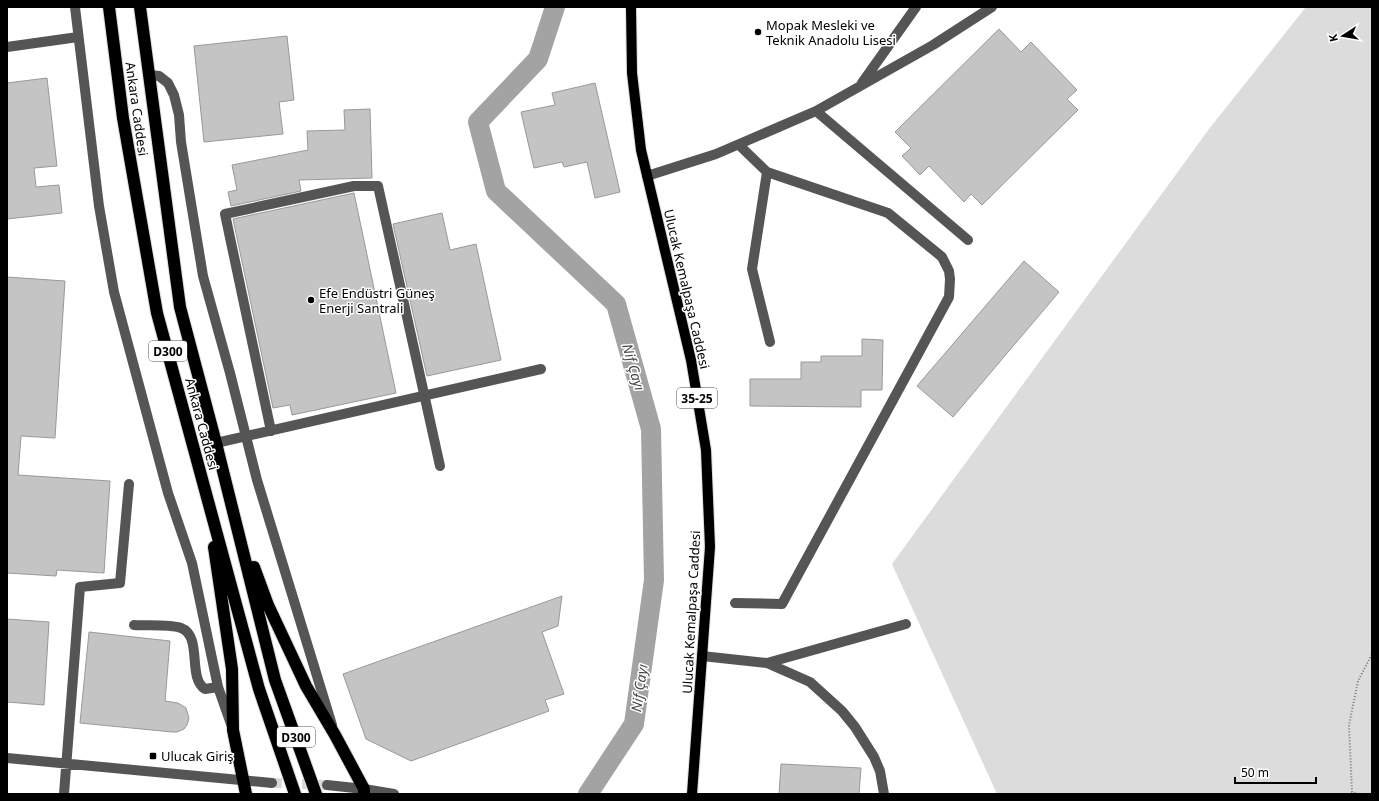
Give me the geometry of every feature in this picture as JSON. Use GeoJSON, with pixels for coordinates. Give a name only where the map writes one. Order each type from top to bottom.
{"type":"FeatureCollection","features":[{"type":"Feature","properties":{"kind":"highway","name":"Ankara Caddesi"},"geometry":{"type":"LineString","coordinates":[[109,7],[123,118],[157,313],[259,689],[295,794]]}},
{"type":"Feature","properties":{"kind":"highway","name":"Ankara Caddesi"},"geometry":{"type":"LineString","coordinates":[[140,7],[180,307],[276,680],[316,794]]}},
{"type":"Feature","properties":{"kind":"highway"},"geometry":{"type":"LineString","coordinates":[[205,488],[232,669],[232,730],[246,794]]}},
{"type":"Feature","properties":{"kind":"highway"},"geometry":{"type":"LineString","coordinates":[[231,505],[268,605],[306,686],[335,735],[364,792]]}},
{"type":"Feature","properties":{"kind":"main road","name":"Ulucak Kemalpaşa Caddesi"},"geometry":{"type":"LineString","coordinates":[[631,7],[632,73],[641,150],[691,360],[706,450],[710,547],[692,794]]}},
{"type":"Feature","properties":{"kind":"street"},"geometry":{"type":"LineString","coordinates":[[75,7],[99,206],[114,292],[168,493],[192,563],[218,687],[232,730]]}},
{"type":"Feature","properties":{"kind":"street"},"geometry":{"type":"LineString","coordinates":[[860,86],[916,7]]}},
{"type":"Feature","properties":{"kind":"street"},"geometry":{"type":"LineString","coordinates":[[647,176],[716,154],[816,111],[933,45],[992,7]]}},
{"type":"Feature","properties":{"kind":"street"},"geometry":{"type":"LineString","coordinates":[[7,47],[78,37]]}},
{"type":"Feature","properties":{"kind":"street"},"geometry":{"type":"LineString","coordinates":[[149,75],[159,76],[168,83],[174,95],[179,115],[181,142],[203,276],[257,480],[317,672],[335,735]]}},
{"type":"Feature","properties":{"kind":"street"},"geometry":{"type":"LineString","coordinates":[[816,111],[968,240]]}},
{"type":"Feature","properties":{"kind":"street"},"geometry":{"type":"LineString","coordinates":[[735,603],[782,604],[949,297],[951,288],[949,271],[942,256],[888,213],[767,172],[738,144]]}},
{"type":"Feature","properties":{"kind":"street"},"geometry":{"type":"LineString","coordinates":[[767,172],[752,268],[770,342]]}},
{"type":"Feature","properties":{"kind":"street"},"geometry":{"type":"LineString","coordinates":[[271,431],[225,214],[354,186],[378,186],[440,466]]}},
{"type":"Feature","properties":{"kind":"street"},"geometry":{"type":"LineString","coordinates":[[216,443],[541,370]]}},
{"type":"Feature","properties":{"kind":"street"},"geometry":{"type":"LineString","coordinates":[[64,794],[80,587],[120,583],[129,484]]}},
{"type":"Feature","properties":{"kind":"street"},"geometry":{"type":"LineString","coordinates":[[767,663],[906,624]]}},
{"type":"Feature","properties":{"kind":"street"},"geometry":{"type":"LineString","coordinates":[[134,625],[176,627],[187,632],[191,639],[199,683],[205,689],[218,687]]}},
{"type":"Feature","properties":{"kind":"street"},"geometry":{"type":"LineString","coordinates":[[702,656],[767,663],[810,682],[842,711],[855,727],[874,757],[880,771],[884,794]]}},
{"type":"Feature","properties":{"kind":"street"},"geometry":{"type":"LineString","coordinates":[[7,758],[272,783]]}},
{"type":"Feature","properties":{"kind":"street"},"geometry":{"type":"LineString","coordinates":[[327,785],[364,792],[394,794]]}},
{"type":"Feature","properties":{"kind":"path"},"geometry":{"type":"LineString","coordinates":[[1358,794],[1352,792],[1349,725],[1358,681],[1372,654]]}},
{"type":"Feature","properties":{"kind":"shaded area"},"geometry":{"type":"Polygon","coordinates":[[[1306,7],[1372,7],[1372,794],[997,794],[892,564],[1209,129],[1306,7]]]}},
{"type":"Feature","properties":{"kind":"building"},"geometry":{"type":"Polygon","coordinates":[[[999,29],[1021,52],[1031,42],[1077,90],[1067,99],[1078,110],[982,205],[971,194],[964,202],[929,166],[920,175],[902,156],[911,148],[895,132],[999,29]]]}},
{"type":"Feature","properties":{"kind":"building"},"geometry":{"type":"Polygon","coordinates":[[[287,36],[294,100],[279,102],[283,134],[204,142],[194,46],[287,36]]]}},
{"type":"Feature","properties":{"kind":"building"},"geometry":{"type":"Polygon","coordinates":[[[47,78],[57,166],[34,168],[36,187],[59,185],[62,213],[7,219],[7,83],[47,78]]]}},
{"type":"Feature","properties":{"kind":"building"},"geometry":{"type":"Polygon","coordinates":[[[595,83],[620,192],[595,198],[587,162],[564,167],[562,162],[534,168],[521,112],[555,105],[552,93],[595,83]]]}},
{"type":"Feature","properties":{"kind":"building"},"geometry":{"type":"Polygon","coordinates":[[[370,109],[372,178],[299,180],[301,191],[231,206],[228,192],[237,190],[232,165],[308,150],[307,131],[345,130],[344,110],[370,109]]]}},
{"type":"Feature","properties":{"kind":"building","name":"Efe Endüstri Güneş Enerji Santrali"},"geometry":{"type":"Polygon","coordinates":[[[354,193],[396,393],[292,415],[290,405],[273,408],[233,219],[354,193]]]}},
{"type":"Feature","properties":{"kind":"building"},"geometry":{"type":"Polygon","coordinates":[[[442,213],[450,250],[476,244],[501,360],[427,376],[393,224],[442,213]]]}},
{"type":"Feature","properties":{"kind":"building"},"geometry":{"type":"Polygon","coordinates":[[[1024,261],[1059,292],[953,417],[917,386],[1024,261]]]}},
{"type":"Feature","properties":{"kind":"building"},"geometry":{"type":"Polygon","coordinates":[[[7,277],[65,281],[55,438],[21,436],[18,475],[110,481],[104,573],[57,570],[56,576],[7,573],[7,277]]]}},
{"type":"Feature","properties":{"kind":"building"},"geometry":{"type":"Polygon","coordinates":[[[862,339],[883,340],[882,390],[861,390],[861,407],[750,406],[750,379],[801,379],[801,362],[821,362],[821,356],[862,356],[862,339]]]}},
{"type":"Feature","properties":{"kind":"building"},"geometry":{"type":"Polygon","coordinates":[[[562,596],[558,626],[542,632],[564,694],[545,700],[549,711],[411,761],[366,739],[343,674],[562,596]]]}},
{"type":"Feature","properties":{"kind":"building"},"geometry":{"type":"Polygon","coordinates":[[[7,619],[49,622],[44,705],[7,702],[7,619]]]}},
{"type":"Feature","properties":{"kind":"building"},"geometry":{"type":"Polygon","coordinates":[[[89,632],[170,641],[165,701],[178,703],[186,708],[189,718],[184,729],[177,732],[172,732],[80,723],[89,632]]]}},
{"type":"Feature","properties":{"kind":"building"},"geometry":{"type":"Polygon","coordinates":[[[781,764],[861,768],[859,794],[779,794],[781,764]]]}},
{"type":"Feature","properties":{"kind":"waterway","name":"Nif Çayı"},"geometry":{"type":"LineString","coordinates":[[555,7],[538,59],[478,122],[496,191],[616,304],[651,429],[654,580],[634,724],[588,794]]}},
{"type":"Feature","properties":{"kind":"tunnel"},"geometry":{"type":"LineString","coordinates":[[272,783],[327,785]]}},
{"type":"Feature","properties":{"kind":"place","name":"Mopak Mesleki ve Teknik Anadolu Lisesi"},"geometry":{"type":"Point","coordinates":[758,32]}},
{"type":"Feature","properties":{"kind":"place","name":"Efe Endüstri Güneş Enerji Santrali"},"geometry":{"type":"Point","coordinates":[311,300]}},
{"type":"Feature","properties":{"kind":"place","name":"Ulucak Giriş"},"geometry":{"type":"Point","coordinates":[153,756]}}]}
